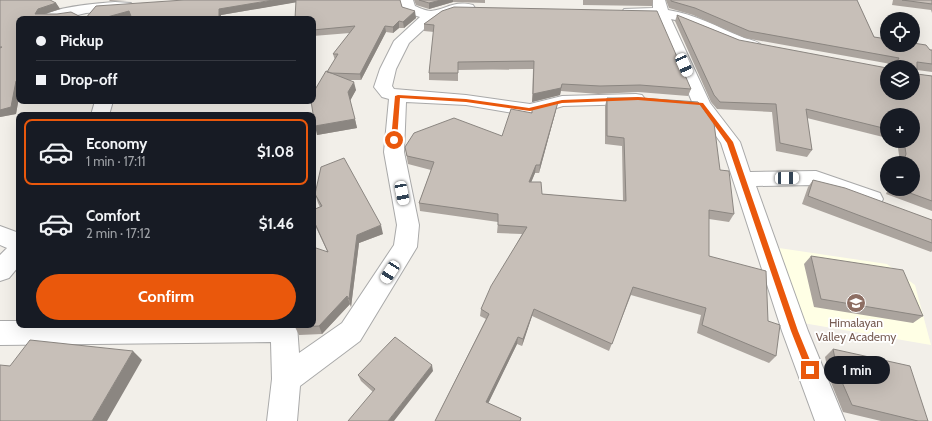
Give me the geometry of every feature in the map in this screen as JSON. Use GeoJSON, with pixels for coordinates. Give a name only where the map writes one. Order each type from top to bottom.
{"type":"FeatureCollection","features":[{"type":"Feature","properties":{"kind":"street"},"geometry":{"type":"LineString","coordinates":[[406,0],[409,9],[430,16]]}},
{"type":"Feature","properties":{"kind":"street"},"geometry":{"type":"LineString","coordinates":[[56,16],[69,12],[97,8],[142,6]]}},
{"type":"Feature","properties":{"kind":"street"},"geometry":{"type":"LineString","coordinates":[[660,6],[702,104],[730,142],[794,331],[830,421]]}},
{"type":"Feature","properties":{"kind":"street"},"geometry":{"type":"LineString","coordinates":[[613,11],[660,6],[741,43],[771,49]]}},
{"type":"Feature","properties":{"kind":"street"},"geometry":{"type":"LineString","coordinates":[[485,8],[453,8],[430,16],[402,41],[388,69],[383,87],[388,92],[398,96],[466,100],[530,110],[562,101],[652,100]]}},
{"type":"Feature","properties":{"kind":"street"},"geometry":{"type":"LineString","coordinates":[[286,379],[352,332],[405,247],[408,225],[394,152],[398,96]]}},
{"type":"Feature","properties":{"kind":"street"},"geometry":{"type":"LineString","coordinates":[[680,102],[702,104]]}},
{"type":"Feature","properties":{"kind":"street"},"geometry":{"type":"LineString","coordinates":[[743,179],[816,178],[889,205]]}},
{"type":"Feature","properties":{"kind":"street"},"geometry":{"type":"LineString","coordinates":[[0,235],[16,242]]}},
{"type":"Feature","properties":{"kind":"street"},"geometry":{"type":"LineString","coordinates":[[0,271],[16,253]]}},
{"type":"Feature","properties":{"kind":"street"},"geometry":{"type":"LineString","coordinates":[[0,333],[236,328]]}},
{"type":"Feature","properties":{"kind":"street"},"geometry":{"type":"LineString","coordinates":[[282,421],[286,379],[283,328]]}},
{"type":"Feature","properties":{"kind":"shaded area","name":"Himalayan Valley Academy"},"geometry":{"type":"Polygon","coordinates":[[[779,248],[887,264],[915,285],[931,345],[797,322],[779,248]]]}},
{"type":"Feature","properties":{"kind":"building"},"geometry":{"type":"Polygon","coordinates":[[[0,0],[50,0],[56,3],[38,9],[35,14],[57,14],[71,12],[79,16],[16,16],[16,81],[11,107],[0,110],[0,48],[2,47],[0,47],[0,0]]]}},
{"type":"Feature","properties":{"kind":"building"},"geometry":{"type":"Polygon","coordinates":[[[184,0],[273,0],[219,9],[219,16],[131,16],[129,11],[111,16],[88,16],[96,6],[184,0]]]}},
{"type":"Feature","properties":{"kind":"building"},"geometry":{"type":"Polygon","coordinates":[[[296,0],[400,0],[402,7],[415,11],[403,22],[399,21],[393,27],[385,26],[360,74],[327,72],[338,54],[333,54],[355,26],[316,30],[316,16],[295,16],[296,0]]]}},
{"type":"Feature","properties":{"kind":"building"},"geometry":{"type":"Polygon","coordinates":[[[419,0],[441,0],[429,3],[419,0]]]}},
{"type":"Feature","properties":{"kind":"building"},"geometry":{"type":"Polygon","coordinates":[[[857,0],[874,37],[880,38],[880,52],[920,52],[920,44],[926,45],[930,50],[932,50],[932,64],[920,62],[920,60],[898,60],[899,58],[749,31],[695,8],[671,1],[857,0]]]}},
{"type":"Feature","properties":{"kind":"building"},"geometry":{"type":"Polygon","coordinates":[[[902,0],[932,0],[932,4],[902,0]]]}},
{"type":"Feature","properties":{"kind":"building"},"geometry":{"type":"Polygon","coordinates":[[[454,7],[657,11],[691,89],[640,85],[600,86],[562,84],[561,88],[533,94],[534,61],[458,62],[458,73],[429,73],[434,25],[424,24],[442,11],[454,7]]]}},
{"type":"Feature","properties":{"kind":"building"},"geometry":{"type":"Polygon","coordinates":[[[677,15],[739,40],[880,67],[880,100],[920,100],[920,74],[932,76],[932,201],[918,196],[920,196],[920,156],[905,156],[905,148],[920,148],[920,108],[880,108],[880,127],[806,109],[812,150],[780,143],[776,104],[720,102],[714,95],[677,15]]]}},
{"type":"Feature","properties":{"kind":"building"},"geometry":{"type":"Polygon","coordinates":[[[326,71],[354,82],[348,92],[355,119],[316,126],[316,112],[313,112],[311,104],[316,104],[316,88],[326,71]]]}},
{"type":"Feature","properties":{"kind":"building"},"geometry":{"type":"Polygon","coordinates":[[[607,98],[640,98],[698,102],[714,123],[720,170],[729,171],[734,214],[709,210],[709,256],[766,271],[768,321],[780,325],[776,356],[702,325],[706,308],[633,287],[612,344],[534,309],[523,339],[518,337],[486,402],[521,418],[520,421],[435,421],[489,314],[481,309],[491,286],[527,227],[498,225],[498,214],[419,203],[434,162],[407,156],[405,147],[414,133],[454,118],[502,136],[511,109],[532,113],[532,109],[558,102],[540,165],[536,165],[529,182],[541,182],[542,194],[626,201],[624,138],[607,136],[607,98]]]}},
{"type":"Feature","properties":{"kind":"building"},"geometry":{"type":"Polygon","coordinates":[[[344,158],[381,225],[357,235],[349,299],[347,296],[319,326],[316,326],[316,248],[328,252],[316,226],[316,209],[322,206],[316,196],[321,167],[344,158]]]}},
{"type":"Feature","properties":{"kind":"building"},"geometry":{"type":"Polygon","coordinates":[[[813,180],[845,188],[932,220],[932,243],[808,196],[813,180]]]}},
{"type":"Feature","properties":{"kind":"building"},"geometry":{"type":"Polygon","coordinates":[[[811,256],[903,270],[923,316],[821,299],[811,256]]]}},
{"type":"Feature","properties":{"kind":"building"},"geometry":{"type":"Polygon","coordinates":[[[395,337],[432,365],[388,421],[348,421],[375,389],[358,375],[395,337]]]}},
{"type":"Feature","properties":{"kind":"building"},"geometry":{"type":"Polygon","coordinates":[[[30,340],[133,351],[92,421],[0,421],[0,365],[10,366],[30,340]]]}},
{"type":"Feature","properties":{"kind":"building"},"geometry":{"type":"Polygon","coordinates":[[[833,349],[910,366],[928,421],[918,421],[852,405],[838,373],[833,349]]]}},
{"type":"Feature","properties":{"kind":"place","name":"Himalayan Valley Academy"},"geometry":{"type":"Point","coordinates":[856,303]}},
{"type":"Feature","properties":{"kind":"route"},"geometry":{"type":"LineString","coordinates":[[394,140],[398,96],[466,100],[530,110],[562,101],[638,99],[702,104],[730,142],[794,331],[810,370]]}}]}
